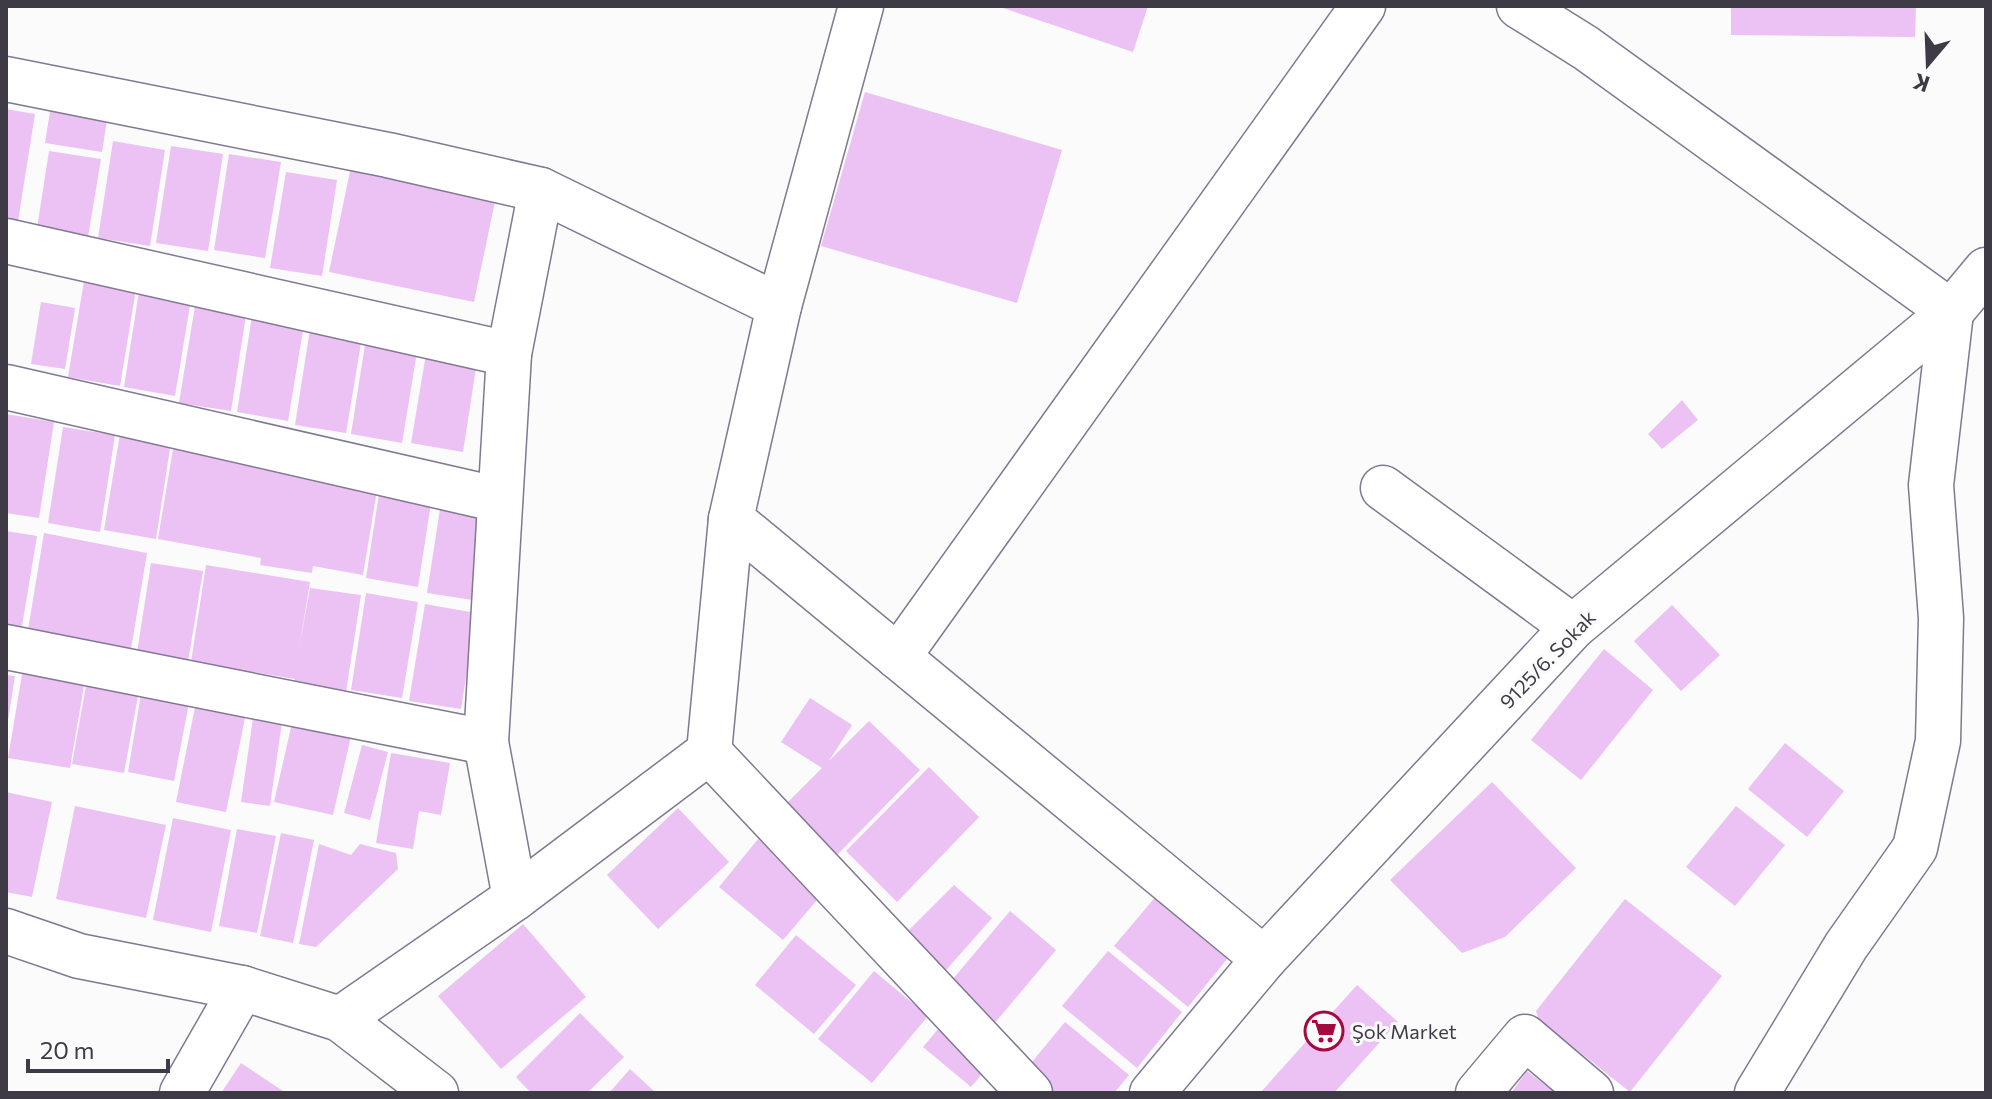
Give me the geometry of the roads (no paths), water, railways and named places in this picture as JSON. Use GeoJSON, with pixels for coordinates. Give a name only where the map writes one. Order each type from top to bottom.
{"type":"FeatureCollection","features":[{"type":"Feature","properties":{"kind":"street"},"geometry":{"type":"LineString","coordinates":[[340,1019],[515,898],[709,752],[731,519],[779,306],[861,6]]}},
{"type":"Feature","properties":{"kind":"street"},"geometry":{"type":"LineString","coordinates":[[898,657],[1363,6]]}},
{"type":"Feature","properties":{"kind":"street"},"geometry":{"type":"LineString","coordinates":[[1519,6],[1586,48],[1951,312],[1931,485],[1941,618],[1938,741],[1915,848],[1846,946],[1757,1093]]}},
{"type":"Feature","properties":{"kind":"street"},"geometry":{"type":"LineString","coordinates":[[6,79],[373,152],[541,190],[779,306]]}},
{"type":"Feature","properties":{"kind":"street"},"geometry":{"type":"LineString","coordinates":[[515,898],[486,742],[509,354],[541,190]]}},
{"type":"Feature","properties":{"kind":"street"},"geometry":{"type":"LineString","coordinates":[[6,241],[509,354]]}},
{"type":"Feature","properties":{"kind":"street","name":"9125/6. Sokak"},"geometry":{"type":"LineString","coordinates":[[1152,1093],[1264,959],[1573,627],[1951,312],[1986,270]]}},
{"type":"Feature","properties":{"kind":"street"},"geometry":{"type":"LineString","coordinates":[[6,387],[500,500]]}},
{"type":"Feature","properties":{"kind":"street"},"geometry":{"type":"LineString","coordinates":[[1383,488],[1573,627]]}},
{"type":"Feature","properties":{"kind":"street"},"geometry":{"type":"LineString","coordinates":[[731,519],[1264,959]]}},
{"type":"Feature","properties":{"kind":"street"},"geometry":{"type":"LineString","coordinates":[[6,647],[486,742]]}},
{"type":"Feature","properties":{"kind":"street"},"geometry":{"type":"LineString","coordinates":[[709,752],[1030,1093]]}},
{"type":"Feature","properties":{"kind":"street"},"geometry":{"type":"LineString","coordinates":[[6,931],[79,956],[242,988],[340,1019],[436,1093]]}},
{"type":"Feature","properties":{"kind":"street"},"geometry":{"type":"LineString","coordinates":[[182,1093],[242,988]]}},
{"type":"Feature","properties":{"kind":"street"},"geometry":{"type":"LineString","coordinates":[[1478,1093],[1525,1037],[1591,1093]]}},
{"type":"Feature","properties":{"kind":"place","name":"Şok Market"},"geometry":{"type":"Point","coordinates":[1324,1031]}}]}
